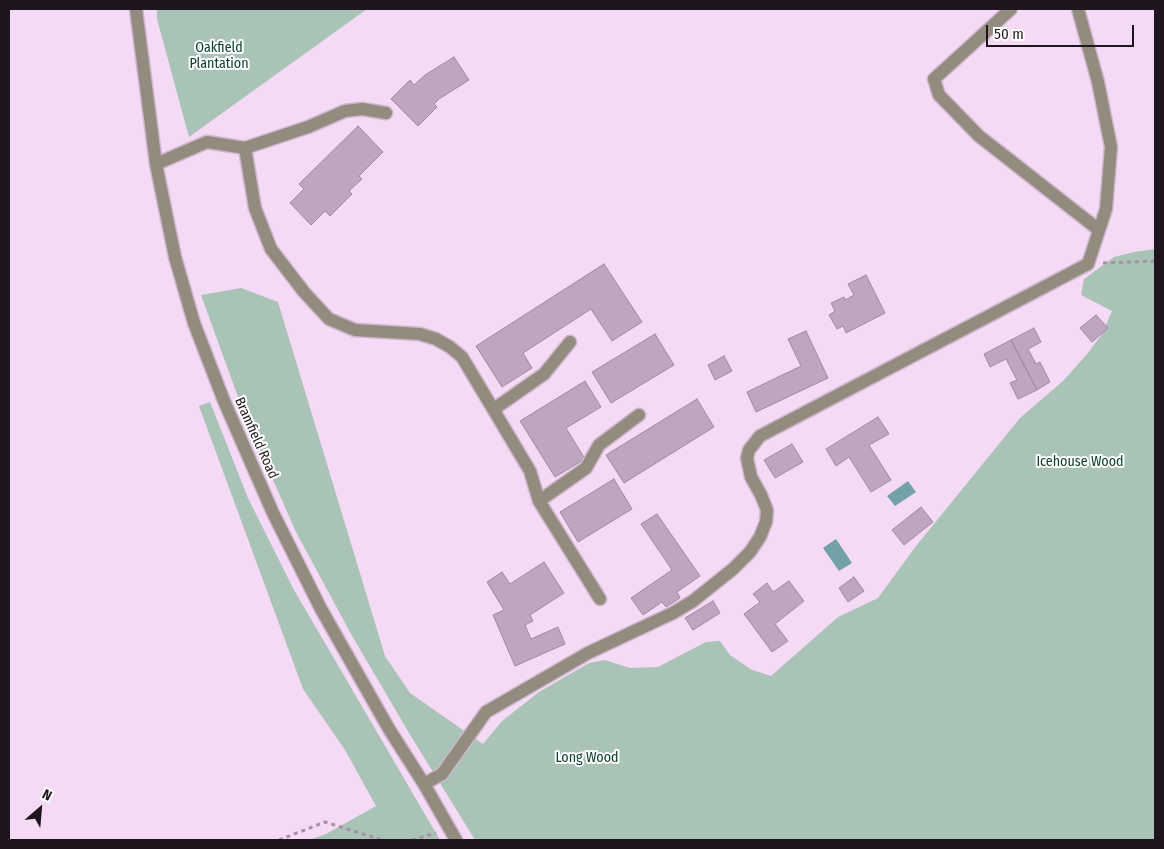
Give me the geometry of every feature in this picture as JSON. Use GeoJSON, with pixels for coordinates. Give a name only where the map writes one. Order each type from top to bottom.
{"type":"FeatureCollection","features":[{"type":"Feature","properties":{"kind":"street","name":"Bramfield Road"},"geometry":{"type":"LineString","coordinates":[[136,9],[156,164],[178,266],[194,323],[224,401],[273,513],[321,609],[389,729],[424,784],[453,835]]}},
{"type":"Feature","properties":{"kind":"street"},"geometry":{"type":"LineString","coordinates":[[1011,9],[934,79],[939,95],[979,136],[1099,230]]}},
{"type":"Feature","properties":{"kind":"street"},"geometry":{"type":"LineString","coordinates":[[424,784],[442,774],[486,712],[588,653],[673,613],[693,601],[733,569],[750,552],[760,538],[766,522],[767,510],[751,477],[747,458],[749,450],[760,436],[1088,264],[1106,209],[1111,147],[1098,82],[1077,12],[1078,9]]}},
{"type":"Feature","properties":{"kind":"street"},"geometry":{"type":"LineString","coordinates":[[156,164],[207,142],[245,148],[308,127],[345,111],[362,109],[386,113]]}},
{"type":"Feature","properties":{"kind":"street"},"geometry":{"type":"LineString","coordinates":[[245,148],[255,208],[271,249],[304,292],[329,319],[355,330],[420,334],[436,339],[462,357],[530,471],[540,501],[600,599]]}},
{"type":"Feature","properties":{"kind":"street"},"geometry":{"type":"LineString","coordinates":[[494,409],[544,374],[570,342]]}},
{"type":"Feature","properties":{"kind":"street"},"geometry":{"type":"LineString","coordinates":[[540,501],[586,468],[599,445],[639,415]]}},
{"type":"Feature","properties":{"kind":"path"},"geometry":{"type":"LineString","coordinates":[[1088,264],[1155,261]]}},
{"type":"Feature","properties":{"kind":"path"},"geometry":{"type":"LineString","coordinates":[[279,840],[324,822],[382,840]]}},
{"type":"Feature","properties":{"kind":"path"},"geometry":{"type":"LineString","coordinates":[[412,840],[453,835]]}},
{"type":"Feature","properties":{"kind":"green space","name":"Oakfield Plantation"},"geometry":{"type":"Polygon","coordinates":[[[157,9],[367,9],[189,137],[157,19],[157,9]]]}},
{"type":"Feature","properties":{"kind":"green space"},"geometry":{"type":"Polygon","coordinates":[[[1155,249],[1155,840],[475,840],[351,634],[296,532],[246,419],[201,295],[241,288],[278,302],[385,656],[410,693],[483,744],[502,721],[539,692],[589,663],[605,660],[630,668],[658,667],[706,642],[720,641],[730,655],[752,670],[771,676],[838,617],[878,598],[916,546],[1020,418],[1063,381],[1102,334],[1112,311],[1081,295],[1084,279],[1114,257],[1155,249]]]}},
{"type":"Feature","properties":{"kind":"green space"},"geometry":{"type":"Polygon","coordinates":[[[210,402],[248,498],[294,590],[440,840],[309,840],[326,834],[376,806],[345,750],[303,689],[199,406],[210,402]]]}},
{"type":"Feature","properties":{"kind":"shaded area"},"geometry":{"type":"Polygon","coordinates":[[[908,481],[916,492],[895,506],[887,496],[908,481]]]}},
{"type":"Feature","properties":{"kind":"shaded area"},"geometry":{"type":"Polygon","coordinates":[[[836,539],[852,563],[839,571],[823,548],[836,539]]]}},
{"type":"Feature","properties":{"kind":"building"},"geometry":{"type":"Polygon","coordinates":[[[454,57],[469,80],[439,99],[434,104],[437,107],[418,126],[391,99],[410,80],[414,85],[425,75],[454,57]]]}},
{"type":"Feature","properties":{"kind":"building"},"geometry":{"type":"Polygon","coordinates":[[[358,126],[383,152],[359,176],[362,179],[349,191],[352,194],[330,216],[325,211],[311,225],[290,203],[304,189],[299,184],[358,126]]]}},
{"type":"Feature","properties":{"kind":"building"},"geometry":{"type":"Polygon","coordinates":[[[604,264],[642,322],[612,341],[591,309],[523,353],[532,368],[502,387],[476,346],[604,264]]]}},
{"type":"Feature","properties":{"kind":"building"},"geometry":{"type":"Polygon","coordinates":[[[866,275],[885,313],[846,333],[843,326],[837,329],[829,315],[835,311],[831,303],[844,297],[845,300],[854,295],[848,284],[866,275]]]}},
{"type":"Feature","properties":{"kind":"building"},"geometry":{"type":"Polygon","coordinates":[[[1096,315],[1108,328],[1092,342],[1080,328],[1096,315]]]}},
{"type":"Feature","properties":{"kind":"building"},"geometry":{"type":"Polygon","coordinates":[[[1034,328],[1041,342],[1028,349],[1036,364],[1040,362],[1050,382],[1037,390],[1011,340],[1034,328]]]}},
{"type":"Feature","properties":{"kind":"building"},"geometry":{"type":"Polygon","coordinates":[[[806,331],[828,378],[756,412],[747,392],[801,366],[788,339],[806,331]]]}},
{"type":"Feature","properties":{"kind":"building"},"geometry":{"type":"Polygon","coordinates":[[[655,334],[674,365],[611,403],[592,372],[655,334]]]}},
{"type":"Feature","properties":{"kind":"building"},"geometry":{"type":"Polygon","coordinates":[[[1011,340],[1037,390],[1018,399],[1010,383],[1017,380],[1006,359],[990,367],[984,354],[1011,340]]]}},
{"type":"Feature","properties":{"kind":"building"},"geometry":{"type":"Polygon","coordinates":[[[724,356],[732,371],[715,380],[708,365],[724,356]]]}},
{"type":"Feature","properties":{"kind":"building"},"geometry":{"type":"Polygon","coordinates":[[[585,381],[601,407],[566,428],[585,459],[555,477],[520,421],[585,381]]]}},
{"type":"Feature","properties":{"kind":"building"},"geometry":{"type":"Polygon","coordinates":[[[697,399],[714,427],[624,483],[606,455],[697,399]]]}},
{"type":"Feature","properties":{"kind":"building"},"geometry":{"type":"Polygon","coordinates":[[[878,417],[889,434],[869,445],[891,480],[871,492],[849,457],[836,466],[826,449],[878,417]]]}},
{"type":"Feature","properties":{"kind":"building"},"geometry":{"type":"Polygon","coordinates":[[[792,444],[803,462],[775,478],[764,460],[792,444]]]}},
{"type":"Feature","properties":{"kind":"building"},"geometry":{"type":"Polygon","coordinates":[[[614,479],[632,509],[578,542],[560,512],[614,479]]]}},
{"type":"Feature","properties":{"kind":"building"},"geometry":{"type":"Polygon","coordinates":[[[921,507],[933,522],[904,545],[892,530],[921,507]]]}},
{"type":"Feature","properties":{"kind":"building"},"geometry":{"type":"Polygon","coordinates":[[[657,514],[700,576],[677,592],[680,598],[666,607],[662,602],[643,615],[631,598],[672,570],[641,524],[657,514]]]}},
{"type":"Feature","properties":{"kind":"building"},"geometry":{"type":"Polygon","coordinates":[[[544,562],[564,593],[530,615],[533,621],[525,625],[531,639],[558,627],[565,644],[515,666],[493,615],[504,610],[487,582],[502,572],[510,584],[544,562]]]}},
{"type":"Feature","properties":{"kind":"building"},"geometry":{"type":"Polygon","coordinates":[[[854,577],[864,591],[848,602],[839,588],[854,577]]]}},
{"type":"Feature","properties":{"kind":"building"},"geometry":{"type":"Polygon","coordinates":[[[789,581],[804,601],[775,624],[788,641],[772,652],[744,614],[760,602],[753,594],[767,583],[773,592],[789,581]]]}},
{"type":"Feature","properties":{"kind":"building"},"geometry":{"type":"Polygon","coordinates":[[[713,601],[720,613],[693,630],[685,618],[713,601]]]}},
{"type":"Feature","properties":{"kind":"park label","name":"Icehouse Wood"},"geometry":{"type":"Point","coordinates":[1080,462]}},
{"type":"Feature","properties":{"kind":"park label","name":"Long Wood"},"geometry":{"type":"Point","coordinates":[587,758]}}]}
